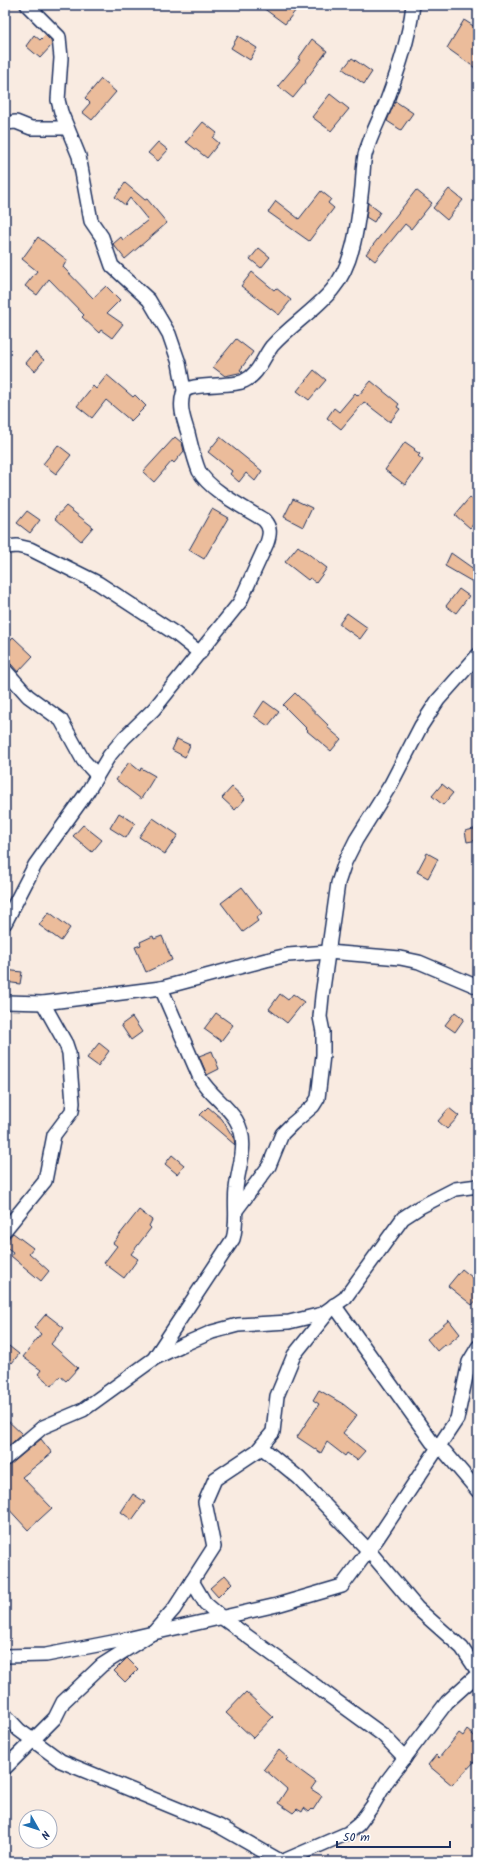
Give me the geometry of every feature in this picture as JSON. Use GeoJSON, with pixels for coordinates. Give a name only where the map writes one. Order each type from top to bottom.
{"type":"FeatureCollection","features":[{"type":"Feature","properties":{"kind":"street"},"geometry":{"type":"LineString","coordinates":[[5,923],[35,865],[88,791],[96,775],[115,748],[154,709],[240,602],[270,535],[269,525],[264,520],[210,484],[200,471],[182,410],[184,390],[179,363],[169,334],[149,300],[112,266],[102,237],[91,221],[82,165],[67,128],[58,100],[61,58],[59,37],[27,5]]}},
{"type":"Feature","properties":{"kind":"street"},"geometry":{"type":"LineString","coordinates":[[184,390],[192,386],[229,385],[242,382],[252,377],[259,369],[270,348],[325,298],[341,277],[348,259],[358,222],[365,156],[370,138],[386,103],[402,59],[407,41],[413,5]]}},
{"type":"Feature","properties":{"kind":"street"},"geometry":{"type":"LineString","coordinates":[[5,123],[16,122],[31,128],[67,128]]}},
{"type":"Feature","properties":{"kind":"street"},"geometry":{"type":"LineString","coordinates":[[5,547],[17,546],[30,549],[98,583],[176,634],[200,653]]}},
{"type":"Feature","properties":{"kind":"street"},"geometry":{"type":"LineString","coordinates":[[237,1209],[269,1166],[282,1134],[313,1106],[318,1098],[323,1055],[323,1032],[320,1017],[328,952],[338,882],[352,847],[391,784],[422,726],[438,700],[478,655]]}},
{"type":"Feature","properties":{"kind":"street"},"geometry":{"type":"LineString","coordinates":[[5,670],[28,696],[61,720],[83,760],[96,775]]}},
{"type":"Feature","properties":{"kind":"street"},"geometry":{"type":"LineString","coordinates":[[5,1002],[43,1003],[161,988],[288,955],[328,952],[400,958],[419,962],[478,987]]}},
{"type":"Feature","properties":{"kind":"street"},"geometry":{"type":"LineString","coordinates":[[155,1358],[233,1239],[236,1227],[236,1191],[243,1153],[242,1137],[236,1120],[207,1090],[200,1078],[161,988]]}},
{"type":"Feature","properties":{"kind":"street"},"geometry":{"type":"LineString","coordinates":[[5,1230],[45,1181],[52,1141],[72,1111],[73,1103],[68,1048],[43,1003]]}},
{"type":"Feature","properties":{"kind":"street"},"geometry":{"type":"LineString","coordinates":[[5,1459],[43,1427],[83,1410],[155,1358],[212,1332],[238,1325],[289,1322],[322,1314],[345,1298],[403,1218],[420,1207],[455,1189],[478,1186]]}},
{"type":"Feature","properties":{"kind":"street"},"geometry":{"type":"LineString","coordinates":[[5,1768],[55,1718],[63,1702],[102,1665],[154,1632],[174,1609],[214,1547],[205,1502],[215,1479],[257,1451],[273,1432],[277,1396],[294,1355],[334,1305]]}},
{"type":"Feature","properties":{"kind":"street"},"geometry":{"type":"LineString","coordinates":[[334,1305],[432,1442],[478,1491]]}},
{"type":"Feature","properties":{"kind":"street"},"geometry":{"type":"LineString","coordinates":[[5,1656],[46,1655],[118,1641],[277,1604],[342,1586],[369,1551],[457,1418],[469,1362],[478,1347]]}},
{"type":"Feature","properties":{"kind":"street"},"geometry":{"type":"LineString","coordinates":[[5,1716],[19,1730],[61,1761],[219,1826],[269,1858],[282,1862],[348,1833],[359,1824],[373,1805],[387,1780],[447,1702],[478,1673],[462,1648],[417,1608],[369,1551],[299,1478],[260,1447]]}},
{"type":"Feature","properties":{"kind":"street"},"geometry":{"type":"LineString","coordinates":[[192,1581],[205,1603],[221,1617],[383,1735],[405,1758]]}},
{"type":"Feature","properties":{"kind":"building"},"geometry":{"type":"Polygon","coordinates":[[[259,5],[289,5],[296,10],[285,24],[259,5]]]}},
{"type":"Feature","properties":{"kind":"building"},"geometry":{"type":"Polygon","coordinates":[[[464,20],[478,29],[478,70],[447,48],[464,20]]]}},
{"type":"Feature","properties":{"kind":"building"},"geometry":{"type":"Polygon","coordinates":[[[34,35],[40,40],[45,35],[51,41],[52,45],[40,58],[26,46],[34,35]]]}},
{"type":"Feature","properties":{"kind":"building"},"geometry":{"type":"Polygon","coordinates":[[[238,36],[257,48],[250,60],[231,48],[238,36]]]}},
{"type":"Feature","properties":{"kind":"building"},"geometry":{"type":"Polygon","coordinates":[[[312,39],[327,51],[293,98],[278,86],[300,60],[298,59],[312,39]]]}},
{"type":"Feature","properties":{"kind":"building"},"geometry":{"type":"Polygon","coordinates":[[[352,58],[372,72],[364,84],[343,69],[352,58]]]}},
{"type":"Feature","properties":{"kind":"building"},"geometry":{"type":"Polygon","coordinates":[[[101,79],[116,92],[92,120],[82,112],[90,103],[85,98],[101,79]]]}},
{"type":"Feature","properties":{"kind":"building"},"geometry":{"type":"Polygon","coordinates":[[[330,94],[349,109],[331,131],[312,117],[330,94]]]}},
{"type":"Feature","properties":{"kind":"building"},"geometry":{"type":"Polygon","coordinates":[[[395,101],[413,113],[401,130],[387,121],[395,101]]]}},
{"type":"Feature","properties":{"kind":"building"},"geometry":{"type":"Polygon","coordinates":[[[203,122],[217,133],[213,138],[219,143],[207,158],[186,142],[203,122]]]}},
{"type":"Feature","properties":{"kind":"building"},"geometry":{"type":"Polygon","coordinates":[[[158,142],[168,150],[158,161],[148,153],[158,142]]]}},
{"type":"Feature","properties":{"kind":"building"},"geometry":{"type":"Polygon","coordinates":[[[125,183],[145,200],[147,199],[167,223],[125,259],[113,244],[121,237],[123,240],[148,220],[130,198],[125,205],[115,197],[125,183]]]}},
{"type":"Feature","properties":{"kind":"building"},"geometry":{"type":"Polygon","coordinates":[[[449,189],[463,200],[447,220],[433,208],[449,189]]]}},
{"type":"Feature","properties":{"kind":"building"},"geometry":{"type":"Polygon","coordinates":[[[416,190],[432,203],[411,229],[405,224],[375,261],[366,254],[416,190]]]}},
{"type":"Feature","properties":{"kind":"building"},"geometry":{"type":"Polygon","coordinates":[[[321,191],[331,199],[328,203],[334,208],[309,241],[268,212],[276,201],[299,219],[321,191]]]}},
{"type":"Feature","properties":{"kind":"building"},"geometry":{"type":"Polygon","coordinates":[[[368,203],[380,212],[374,222],[366,217],[368,203]]]}},
{"type":"Feature","properties":{"kind":"building"},"geometry":{"type":"Polygon","coordinates":[[[38,237],[67,260],[63,267],[93,298],[106,286],[120,300],[107,313],[123,324],[112,338],[101,330],[99,333],[82,317],[84,315],[49,279],[37,295],[25,286],[37,271],[22,259],[38,237]]]}},
{"type":"Feature","properties":{"kind":"building"},"geometry":{"type":"Polygon","coordinates":[[[259,248],[270,257],[261,268],[250,259],[259,248]]]}},
{"type":"Feature","properties":{"kind":"building"},"geometry":{"type":"Polygon","coordinates":[[[252,272],[274,290],[276,288],[291,300],[279,315],[241,286],[252,272]]]}},
{"type":"Feature","properties":{"kind":"building"},"geometry":{"type":"Polygon","coordinates":[[[236,339],[253,352],[240,370],[243,372],[225,376],[213,367],[236,339]]]}},
{"type":"Feature","properties":{"kind":"building"},"geometry":{"type":"Polygon","coordinates":[[[35,352],[44,360],[35,371],[26,363],[35,352]]]}},
{"type":"Feature","properties":{"kind":"building"},"geometry":{"type":"Polygon","coordinates":[[[314,370],[326,380],[309,400],[297,391],[314,370]]]}},
{"type":"Feature","properties":{"kind":"building"},"geometry":{"type":"Polygon","coordinates":[[[107,375],[133,397],[135,395],[146,406],[131,421],[106,400],[92,418],[77,406],[93,386],[96,389],[107,375]]]}},
{"type":"Feature","properties":{"kind":"building"},"geometry":{"type":"Polygon","coordinates":[[[371,381],[399,404],[397,407],[400,409],[390,422],[364,402],[341,429],[327,418],[334,408],[339,412],[355,393],[358,396],[371,381]]]}},
{"type":"Feature","properties":{"kind":"building"},"geometry":{"type":"Polygon","coordinates":[[[175,437],[182,443],[184,451],[174,463],[172,461],[154,482],[143,472],[175,437]]]}},
{"type":"Feature","properties":{"kind":"building"},"geometry":{"type":"Polygon","coordinates":[[[220,437],[262,471],[255,481],[246,473],[239,482],[230,474],[232,471],[208,452],[220,437]]]}},
{"type":"Feature","properties":{"kind":"building"},"geometry":{"type":"Polygon","coordinates":[[[405,442],[420,454],[418,456],[423,460],[405,485],[385,470],[405,442]]]}},
{"type":"Feature","properties":{"kind":"building"},"geometry":{"type":"Polygon","coordinates":[[[58,445],[71,455],[56,474],[43,464],[58,445]]]}},
{"type":"Feature","properties":{"kind":"building"},"geometry":{"type":"Polygon","coordinates":[[[470,497],[478,504],[478,519],[470,528],[455,515],[470,497]]]}},
{"type":"Feature","properties":{"kind":"building"},"geometry":{"type":"Polygon","coordinates":[[[293,499],[312,508],[303,527],[284,517],[293,499]]]}},
{"type":"Feature","properties":{"kind":"building"},"geometry":{"type":"Polygon","coordinates":[[[66,506],[93,527],[81,541],[55,518],[66,506]]]}},
{"type":"Feature","properties":{"kind":"building"},"geometry":{"type":"Polygon","coordinates":[[[212,509],[228,518],[204,559],[189,550],[212,509]]]}},
{"type":"Feature","properties":{"kind":"building"},"geometry":{"type":"Polygon","coordinates":[[[27,511],[40,520],[30,533],[17,523],[27,511]]]}},
{"type":"Feature","properties":{"kind":"building"},"geometry":{"type":"Polygon","coordinates":[[[298,546],[327,568],[316,583],[310,578],[308,580],[285,562],[298,546]]]}},
{"type":"Feature","properties":{"kind":"building"},"geometry":{"type":"Polygon","coordinates":[[[451,553],[478,572],[478,585],[445,566],[451,553]]]}},
{"type":"Feature","properties":{"kind":"building"},"geometry":{"type":"Polygon","coordinates":[[[459,589],[469,596],[456,613],[446,606],[459,589]]]}},
{"type":"Feature","properties":{"kind":"building"},"geometry":{"type":"Polygon","coordinates":[[[347,613],[368,628],[360,639],[339,624],[347,613]]]}},
{"type":"Feature","properties":{"kind":"building"},"geometry":{"type":"Polygon","coordinates":[[[13,637],[33,656],[18,672],[11,664],[5,662],[5,646],[13,637]]]}},
{"type":"Feature","properties":{"kind":"building"},"geometry":{"type":"Polygon","coordinates":[[[295,693],[328,725],[327,727],[341,739],[331,751],[307,731],[308,730],[283,705],[295,693]]]}},
{"type":"Feature","properties":{"kind":"building"},"geometry":{"type":"Polygon","coordinates":[[[264,701],[279,712],[268,726],[254,716],[264,701]]]}},
{"type":"Feature","properties":{"kind":"building"},"geometry":{"type":"Polygon","coordinates":[[[177,739],[190,745],[185,757],[172,750],[177,739]]]}},
{"type":"Feature","properties":{"kind":"building"},"geometry":{"type":"Polygon","coordinates":[[[129,762],[140,771],[141,768],[155,776],[141,799],[116,780],[129,762]]]}},
{"type":"Feature","properties":{"kind":"building"},"geometry":{"type":"Polygon","coordinates":[[[442,784],[453,793],[443,805],[432,796],[442,784]]]}},
{"type":"Feature","properties":{"kind":"building"},"geometry":{"type":"Polygon","coordinates":[[[232,787],[245,799],[235,810],[222,798],[232,787]]]}},
{"type":"Feature","properties":{"kind":"building"},"geometry":{"type":"Polygon","coordinates":[[[119,813],[135,823],[126,838],[110,828],[119,813]]]}},
{"type":"Feature","properties":{"kind":"building"},"geometry":{"type":"Polygon","coordinates":[[[153,818],[178,835],[165,854],[139,837],[153,818]]]}},
{"type":"Feature","properties":{"kind":"building"},"geometry":{"type":"Polygon","coordinates":[[[83,825],[102,840],[92,852],[73,836],[83,825]]]}},
{"type":"Feature","properties":{"kind":"building"},"geometry":{"type":"Polygon","coordinates":[[[478,828],[478,840],[467,842],[465,831],[478,828]]]}},
{"type":"Feature","properties":{"kind":"building"},"geometry":{"type":"Polygon","coordinates":[[[427,853],[438,859],[428,878],[417,872],[427,853]]]}},
{"type":"Feature","properties":{"kind":"building"},"geometry":{"type":"Polygon","coordinates":[[[242,887],[262,913],[256,918],[258,921],[243,932],[221,903],[242,887]]]}},
{"type":"Feature","properties":{"kind":"building"},"geometry":{"type":"Polygon","coordinates":[[[49,912],[70,928],[61,941],[39,925],[49,912]]]}},
{"type":"Feature","properties":{"kind":"building"},"geometry":{"type":"Polygon","coordinates":[[[153,936],[154,939],[162,936],[172,960],[146,972],[135,947],[141,945],[140,942],[153,936]]]}},
{"type":"Feature","properties":{"kind":"building"},"geometry":{"type":"Polygon","coordinates":[[[5,970],[22,972],[20,984],[5,982],[5,970]]]}},
{"type":"Feature","properties":{"kind":"building"},"geometry":{"type":"Polygon","coordinates":[[[280,994],[288,1000],[293,994],[304,1002],[287,1023],[269,1009],[280,994]]]}},
{"type":"Feature","properties":{"kind":"building"},"geometry":{"type":"Polygon","coordinates":[[[455,1012],[464,1019],[455,1032],[445,1025],[455,1012]]]}},
{"type":"Feature","properties":{"kind":"building"},"geometry":{"type":"Polygon","coordinates":[[[216,1013],[233,1025],[221,1041],[204,1029],[216,1013]]]}},
{"type":"Feature","properties":{"kind":"building"},"geometry":{"type":"Polygon","coordinates":[[[132,1017],[142,1032],[131,1040],[121,1025],[132,1017]]]}},
{"type":"Feature","properties":{"kind":"building"},"geometry":{"type":"Polygon","coordinates":[[[99,1043],[109,1051],[98,1066],[87,1058],[99,1043]]]}},
{"type":"Feature","properties":{"kind":"building"},"geometry":{"type":"Polygon","coordinates":[[[212,1051],[219,1069],[207,1075],[199,1056],[212,1051]]]}},
{"type":"Feature","properties":{"kind":"building"},"geometry":{"type":"Polygon","coordinates":[[[208,1107],[222,1119],[234,1139],[235,1145],[200,1115],[208,1107]]]}},
{"type":"Feature","properties":{"kind":"building"},"geometry":{"type":"Polygon","coordinates":[[[449,1108],[459,1116],[447,1129],[438,1121],[449,1108]]]}},
{"type":"Feature","properties":{"kind":"building"},"geometry":{"type":"Polygon","coordinates":[[[172,1155],[184,1165],[177,1174],[165,1164],[172,1155]]]}},
{"type":"Feature","properties":{"kind":"building"},"geometry":{"type":"Polygon","coordinates":[[[139,1210],[152,1220],[149,1226],[151,1228],[131,1254],[138,1259],[124,1278],[104,1263],[117,1246],[113,1243],[139,1210]]]}},
{"type":"Feature","properties":{"kind":"building"},"geometry":{"type":"Polygon","coordinates":[[[13,1233],[33,1248],[29,1253],[49,1271],[41,1281],[11,1256],[13,1253],[5,1247],[5,1242],[13,1233]]]}},
{"type":"Feature","properties":{"kind":"building"},"geometry":{"type":"Polygon","coordinates":[[[462,1269],[478,1282],[478,1298],[472,1305],[448,1286],[462,1269]]]}},
{"type":"Feature","properties":{"kind":"building"},"geometry":{"type":"Polygon","coordinates":[[[46,1314],[64,1328],[51,1344],[78,1368],[66,1381],[60,1376],[52,1386],[38,1374],[41,1370],[23,1357],[41,1334],[34,1328],[46,1314]]]}},
{"type":"Feature","properties":{"kind":"building"},"geometry":{"type":"Polygon","coordinates":[[[449,1320],[460,1334],[446,1346],[445,1344],[437,1351],[427,1339],[449,1320]]]}},
{"type":"Feature","properties":{"kind":"building"},"geometry":{"type":"Polygon","coordinates":[[[5,1343],[19,1354],[12,1363],[5,1357],[5,1343]]]}},
{"type":"Feature","properties":{"kind":"building"},"geometry":{"type":"Polygon","coordinates":[[[319,1390],[343,1404],[357,1415],[343,1433],[365,1451],[357,1460],[347,1453],[345,1456],[327,1442],[321,1453],[297,1437],[319,1404],[313,1400],[319,1390]]]}},
{"type":"Feature","properties":{"kind":"building"},"geometry":{"type":"Polygon","coordinates":[[[5,1418],[22,1434],[5,1449],[5,1418]]]}},
{"type":"Feature","properties":{"kind":"building"},"geometry":{"type":"Polygon","coordinates":[[[41,1439],[52,1453],[22,1477],[52,1508],[28,1530],[5,1505],[5,1467],[10,1465],[41,1439]]]}},
{"type":"Feature","properties":{"kind":"building"},"geometry":{"type":"Polygon","coordinates":[[[133,1494],[145,1502],[132,1520],[121,1512],[133,1494]]]}},
{"type":"Feature","properties":{"kind":"building"},"geometry":{"type":"Polygon","coordinates":[[[225,1575],[232,1583],[218,1597],[210,1588],[225,1575]]]}},
{"type":"Feature","properties":{"kind":"building"},"geometry":{"type":"Polygon","coordinates":[[[127,1658],[138,1669],[125,1682],[114,1671],[127,1658]]]}},
{"type":"Feature","properties":{"kind":"building"},"geometry":{"type":"Polygon","coordinates":[[[246,1692],[273,1717],[253,1738],[226,1713],[246,1692]]]}},
{"type":"Feature","properties":{"kind":"building"},"geometry":{"type":"Polygon","coordinates":[[[467,1730],[478,1739],[478,1758],[452,1785],[428,1765],[436,1755],[439,1758],[459,1733],[463,1736],[467,1730]]]}},
{"type":"Feature","properties":{"kind":"building"},"geometry":{"type":"Polygon","coordinates":[[[279,1750],[288,1758],[286,1760],[316,1782],[311,1789],[322,1796],[313,1810],[312,1809],[309,1812],[304,1808],[302,1812],[297,1809],[293,1813],[278,1803],[287,1789],[264,1769],[279,1750]]]}}]}
